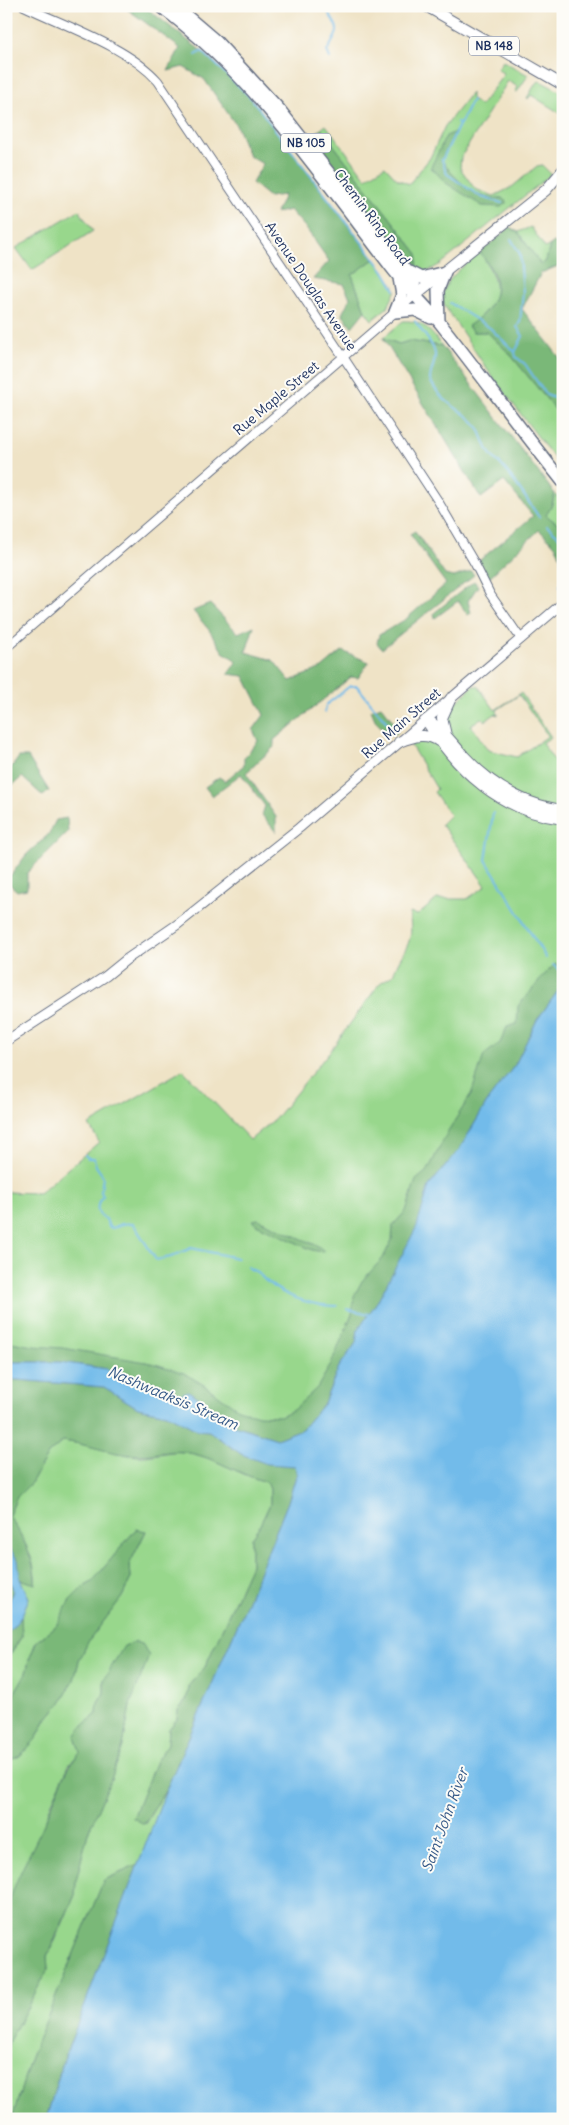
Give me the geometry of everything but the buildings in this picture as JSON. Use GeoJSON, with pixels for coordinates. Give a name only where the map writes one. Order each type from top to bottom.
{"type":"FeatureCollection","features":[{"type":"Feature","properties":{"kind":"highway","name":"Chemin Ring Road"},"geometry":{"type":"LineString","coordinates":[[160,6],[212,50],[248,86],[401,272],[414,281],[415,295],[439,322],[562,481]]}},
{"type":"Feature","properties":{"kind":"highway","name":"Chemin Ring Road"},"geometry":{"type":"LineString","coordinates":[[175,6],[216,41],[279,108],[401,272]]}},
{"type":"Feature","properties":{"kind":"highway"},"geometry":{"type":"LineString","coordinates":[[401,272],[421,278],[445,272],[438,290],[439,322],[415,310],[395,312],[402,295],[401,272]]}},
{"type":"Feature","properties":{"kind":"main road","name":"NB 148"},"geometry":{"type":"LineString","coordinates":[[426,6],[563,85]]}},
{"type":"Feature","properties":{"kind":"main road","name":"Rue Maple Street"},"geometry":{"type":"LineString","coordinates":[[415,295],[546,190],[563,170]]}},
{"type":"Feature","properties":{"kind":"main road","name":"Rue Main Street"},"geometry":{"type":"LineString","coordinates":[[6,1041],[106,976],[189,916],[279,842],[299,828],[563,603]]}},
{"type":"Feature","properties":{"kind":"main road"},"geometry":{"type":"LineString","coordinates":[[444,740],[442,718],[451,698]]}},
{"type":"Feature","properties":{"kind":"main road"},"geometry":{"type":"LineString","coordinates":[[426,720],[444,740],[470,776],[502,800],[528,812],[563,819]]}},
{"type":"Feature","properties":{"kind":"main road"},"geometry":{"type":"LineString","coordinates":[[399,742],[422,735],[444,740],[495,785],[520,799],[544,807],[563,810]]}},
{"type":"Feature","properties":{"kind":"street","name":"Avenue Douglas Avenue"},"geometry":{"type":"LineString","coordinates":[[24,6],[119,51],[150,72],[185,121],[438,501],[475,564],[490,594],[521,639]]}},
{"type":"Feature","properties":{"kind":"street","name":"Rue Maple Street"},"geometry":{"type":"LineString","coordinates":[[6,648],[415,295]]}},
{"type":"Feature","properties":{"kind":"green space"},"geometry":{"type":"Polygon","coordinates":[[[123,6],[144,6],[199,49],[250,97],[374,259],[352,275],[365,311],[352,327],[342,314],[350,298],[344,284],[313,279],[329,261],[305,227],[290,210],[276,213],[284,195],[269,197],[252,183],[263,164],[249,156],[236,125],[204,79],[183,67],[168,71],[180,48],[123,6]]]}},
{"type":"Feature","properties":{"kind":"green space"},"geometry":{"type":"Polygon","coordinates":[[[503,61],[528,75],[517,92],[515,91],[518,87],[508,81],[461,157],[460,168],[475,189],[494,196],[512,187],[537,166],[542,165],[550,173],[549,176],[441,264],[421,275],[406,267],[309,138],[311,136],[416,269],[418,254],[321,129],[326,125],[366,178],[385,166],[397,179],[409,184],[430,158],[445,126],[471,93],[471,99],[480,106],[504,74],[497,69],[503,61]],[[455,132],[431,168],[482,206],[502,198],[484,196],[467,188],[453,175],[442,160],[455,132]]]}},
{"type":"Feature","properties":{"kind":"green space"},"geometry":{"type":"Polygon","coordinates":[[[540,81],[563,93],[563,115],[531,95],[527,98],[536,83],[540,81]]]}},
{"type":"Feature","properties":{"kind":"green space"},"geometry":{"type":"Polygon","coordinates":[[[321,129],[418,254],[417,270],[311,136],[321,129]]]}},
{"type":"Feature","properties":{"kind":"green space"},"geometry":{"type":"Polygon","coordinates":[[[456,132],[442,160],[453,175],[467,188],[484,196],[502,198],[507,202],[501,207],[482,206],[446,183],[431,167],[446,136],[456,132]]]}},
{"type":"Feature","properties":{"kind":"green space"},"geometry":{"type":"Polygon","coordinates":[[[79,210],[93,231],[32,270],[16,248],[79,210]]]}},
{"type":"Feature","properties":{"kind":"green space"},"geometry":{"type":"Polygon","coordinates":[[[510,227],[518,232],[541,265],[546,261],[550,245],[554,242],[563,245],[563,264],[541,273],[522,309],[563,362],[563,419],[509,353],[487,332],[473,332],[468,326],[491,304],[496,289],[493,273],[480,252],[510,227]]]}},
{"type":"Feature","properties":{"kind":"green space"},"geometry":{"type":"Polygon","coordinates":[[[531,227],[545,248],[550,245],[546,261],[541,265],[518,232],[531,227]]]}},
{"type":"Feature","properties":{"kind":"green space"},"geometry":{"type":"Polygon","coordinates":[[[480,252],[492,275],[495,293],[487,309],[468,327],[473,332],[487,332],[509,353],[563,419],[563,470],[489,372],[442,302],[445,287],[450,280],[480,252]]]}},
{"type":"Feature","properties":{"kind":"green space"},"geometry":{"type":"Polygon","coordinates":[[[374,259],[396,290],[388,307],[372,320],[365,311],[352,275],[374,259]]]}},
{"type":"Feature","properties":{"kind":"green space"},"geometry":{"type":"Polygon","coordinates":[[[403,321],[416,322],[426,328],[442,346],[409,341],[399,344],[383,338],[403,321]]]}},
{"type":"Feature","properties":{"kind":"green space"},"geometry":{"type":"Polygon","coordinates":[[[383,338],[399,344],[409,341],[442,346],[555,494],[546,515],[559,525],[563,532],[563,572],[557,548],[539,530],[484,582],[475,564],[533,516],[504,481],[481,498],[383,338]]]}},
{"type":"Feature","properties":{"kind":"green space"},"geometry":{"type":"Polygon","coordinates":[[[555,494],[563,503],[563,532],[559,525],[545,515],[551,507],[555,494]]]}},
{"type":"Feature","properties":{"kind":"green space"},"geometry":{"type":"Polygon","coordinates":[[[415,531],[445,575],[454,577],[471,571],[474,575],[382,649],[377,643],[379,635],[406,619],[446,584],[410,534],[415,531]]]}},
{"type":"Feature","properties":{"kind":"green space"},"geometry":{"type":"Polygon","coordinates":[[[474,581],[478,586],[468,601],[471,613],[468,615],[458,601],[435,618],[434,613],[474,581]]]}},
{"type":"Feature","properties":{"kind":"green space"},"geometry":{"type":"Polygon","coordinates":[[[210,604],[238,633],[254,626],[246,652],[273,660],[290,681],[322,668],[342,651],[369,662],[358,678],[351,677],[274,740],[274,747],[246,773],[276,817],[276,832],[262,815],[265,806],[241,774],[212,796],[205,787],[219,777],[225,781],[244,765],[244,758],[258,741],[253,730],[264,715],[244,676],[228,674],[237,661],[223,652],[209,630],[193,611],[210,604]]]}},
{"type":"Feature","properties":{"kind":"green space"},"geometry":{"type":"Polygon","coordinates":[[[473,686],[478,686],[495,710],[521,693],[551,737],[542,743],[563,773],[563,984],[537,1020],[489,1099],[302,1429],[6,1362],[6,1192],[39,1193],[99,1142],[89,1125],[183,1070],[250,1140],[275,1119],[330,1051],[380,983],[393,975],[411,933],[409,913],[418,915],[437,899],[467,899],[486,886],[441,824],[450,815],[434,792],[437,789],[407,739],[443,728],[450,709],[473,686]],[[519,695],[497,710],[498,715],[495,714],[485,721],[481,718],[471,725],[488,750],[517,757],[548,736],[519,695]]]}},
{"type":"Feature","properties":{"kind":"green space"},"geometry":{"type":"Polygon","coordinates":[[[381,706],[397,726],[397,733],[389,735],[376,722],[371,710],[381,706]]]}},
{"type":"Feature","properties":{"kind":"green space"},"geometry":{"type":"Polygon","coordinates":[[[19,757],[28,757],[49,791],[43,796],[22,777],[6,791],[6,775],[19,757]]]}},
{"type":"Feature","properties":{"kind":"green space"},"geometry":{"type":"Polygon","coordinates":[[[67,818],[68,832],[27,873],[27,889],[17,891],[6,881],[6,875],[11,875],[26,855],[49,834],[56,820],[67,818]]]}},
{"type":"Feature","properties":{"kind":"green space"},"geometry":{"type":"Polygon","coordinates":[[[555,964],[563,965],[563,984],[537,1020],[515,1065],[489,1099],[459,1150],[429,1186],[418,1226],[379,1299],[358,1330],[356,1343],[339,1367],[324,1403],[302,1429],[277,1439],[234,1425],[197,1408],[198,1397],[175,1397],[156,1383],[115,1376],[107,1369],[60,1362],[6,1362],[6,1341],[33,1346],[63,1348],[152,1363],[184,1373],[238,1409],[259,1415],[280,1416],[293,1410],[317,1388],[331,1364],[352,1314],[354,1296],[362,1281],[383,1258],[392,1240],[393,1225],[406,1211],[416,1180],[428,1170],[448,1131],[471,1095],[484,1055],[500,1043],[507,1027],[517,1024],[518,1006],[555,964]]]}},
{"type":"Feature","properties":{"kind":"green space"},"geometry":{"type":"Polygon","coordinates":[[[258,1219],[318,1246],[324,1251],[312,1250],[256,1224],[253,1220],[258,1219]]]}},
{"type":"Feature","properties":{"kind":"green space"},"geometry":{"type":"Polygon","coordinates":[[[6,1379],[104,1387],[138,1408],[167,1414],[197,1430],[209,1431],[241,1454],[295,1466],[297,1473],[288,1502],[245,1608],[167,1788],[144,1824],[133,1818],[156,1761],[168,1744],[169,1729],[177,1719],[178,1710],[186,1701],[190,1684],[205,1667],[251,1565],[251,1538],[260,1525],[270,1504],[270,1489],[267,1482],[195,1454],[166,1452],[140,1455],[125,1454],[63,1441],[48,1454],[31,1483],[17,1497],[9,1515],[23,1539],[30,1557],[35,1575],[35,1584],[20,1579],[18,1560],[6,1544],[6,1379]]]}},
{"type":"Feature","properties":{"kind":"green space"},"geometry":{"type":"Polygon","coordinates":[[[63,1441],[138,1456],[184,1452],[206,1457],[267,1482],[270,1489],[270,1504],[260,1525],[251,1538],[251,1565],[205,1667],[190,1684],[186,1701],[178,1710],[177,1719],[169,1729],[168,1744],[156,1761],[134,1817],[145,1824],[167,1788],[138,1865],[104,1880],[31,2057],[12,2119],[6,2119],[8,2043],[48,1969],[47,1956],[75,1895],[76,1880],[88,1833],[123,1746],[130,1705],[148,1656],[104,1679],[104,1693],[98,1703],[97,1714],[83,1725],[80,1752],[69,1765],[51,1804],[44,1825],[16,1884],[6,1912],[6,1762],[8,1763],[36,1739],[45,1721],[62,1701],[74,1680],[79,1661],[88,1642],[122,1597],[131,1578],[130,1563],[146,1531],[136,1530],[92,1582],[82,1588],[70,1600],[56,1626],[36,1642],[26,1673],[6,1708],[6,1661],[22,1636],[21,1617],[29,1598],[20,1579],[35,1584],[31,1557],[9,1515],[17,1497],[31,1483],[48,1454],[63,1441]]]}},
{"type":"Feature","properties":{"kind":"green space"},"geometry":{"type":"Polygon","coordinates":[[[136,1529],[146,1531],[130,1563],[131,1578],[122,1597],[88,1642],[79,1661],[74,1680],[62,1701],[45,1721],[36,1739],[20,1756],[6,1762],[6,1708],[26,1673],[36,1642],[56,1626],[70,1600],[82,1588],[92,1582],[136,1529]]]}},
{"type":"Feature","properties":{"kind":"green space"},"geometry":{"type":"Polygon","coordinates":[[[6,1568],[13,1590],[6,1613],[6,1568]]]}},
{"type":"Feature","properties":{"kind":"green space"},"geometry":{"type":"Polygon","coordinates":[[[21,1617],[22,1636],[6,1661],[6,1635],[21,1617]]]}},
{"type":"Feature","properties":{"kind":"green space"},"geometry":{"type":"Polygon","coordinates":[[[136,1642],[143,1645],[149,1656],[130,1705],[123,1746],[88,1833],[76,1880],[75,1895],[47,1956],[48,1969],[8,2043],[9,2058],[6,2066],[6,1953],[10,1947],[6,1945],[5,1923],[10,1900],[63,1778],[80,1752],[75,1736],[83,1725],[97,1714],[98,1703],[104,1693],[104,1679],[124,1646],[136,1642]]]}},
{"type":"Feature","properties":{"kind":"green space"},"geometry":{"type":"Polygon","coordinates":[[[138,1865],[63,2062],[46,2119],[12,2119],[31,2057],[104,1880],[138,1865]]]}},
{"type":"Feature","properties":{"kind":"water"},"geometry":{"type":"Polygon","coordinates":[[[563,984],[563,2119],[46,2119],[63,2062],[167,1788],[245,1608],[288,1502],[297,1473],[295,1466],[267,1464],[241,1454],[209,1431],[197,1430],[167,1414],[138,1408],[104,1387],[6,1379],[6,1362],[60,1362],[107,1369],[115,1376],[156,1383],[175,1397],[188,1391],[198,1397],[197,1408],[234,1425],[277,1439],[302,1429],[324,1403],[339,1367],[356,1343],[358,1330],[379,1299],[417,1226],[429,1186],[459,1150],[489,1099],[515,1065],[537,1020],[563,984]]]}},
{"type":"Feature","properties":{"kind":"water"},"geometry":{"type":"Polygon","coordinates":[[[6,1544],[18,1560],[20,1579],[29,1598],[21,1617],[6,1635],[6,1613],[13,1590],[6,1568],[6,1544]]]}},
{"type":"Feature","properties":{"kind":"waterway"},"geometry":{"type":"LineString","coordinates":[[325,6],[337,29],[327,51],[330,58]]}},
{"type":"Feature","properties":{"kind":"waterway"},"geometry":{"type":"LineString","coordinates":[[196,55],[202,51],[250,97],[384,271],[395,290]]}},
{"type":"Feature","properties":{"kind":"waterway"},"geometry":{"type":"LineString","coordinates":[[460,124],[472,100]]}},
{"type":"Feature","properties":{"kind":"waterway"},"geometry":{"type":"LineString","coordinates":[[457,122],[459,125],[442,160],[447,174],[481,197],[502,203]]}},
{"type":"Feature","properties":{"kind":"waterway"},"geometry":{"type":"LineString","coordinates":[[511,239],[520,254],[523,293],[520,322],[517,327],[523,336],[515,352],[516,357],[525,364],[546,395],[557,399],[563,414]]}},
{"type":"Feature","properties":{"kind":"waterway"},"geometry":{"type":"LineString","coordinates":[[408,260],[417,270]]}},
{"type":"Feature","properties":{"kind":"waterway"},"geometry":{"type":"LineString","coordinates":[[450,303],[490,328],[515,352]]}},
{"type":"Feature","properties":{"kind":"waterway"},"geometry":{"type":"LineString","coordinates":[[415,321],[435,352],[430,380],[435,388],[445,400],[474,422],[480,430],[489,452],[502,466],[539,517]]}},
{"type":"Feature","properties":{"kind":"waterway"},"geometry":{"type":"LineString","coordinates":[[547,526],[563,540]]}},
{"type":"Feature","properties":{"kind":"waterway"},"geometry":{"type":"LineString","coordinates":[[560,586],[563,581]]}},
{"type":"Feature","properties":{"kind":"waterway"},"geometry":{"type":"LineString","coordinates":[[325,712],[326,705],[350,686],[357,686],[393,730]]}},
{"type":"Feature","properties":{"kind":"waterway"},"geometry":{"type":"LineString","coordinates":[[493,813],[486,860],[546,958]]}},
{"type":"Feature","properties":{"kind":"waterway"},"geometry":{"type":"LineString","coordinates":[[553,965],[563,972]]}},
{"type":"Feature","properties":{"kind":"waterway"},"geometry":{"type":"LineString","coordinates":[[85,1155],[88,1158],[94,1158],[96,1166],[103,1176],[101,1192],[103,1196],[98,1206],[100,1215],[106,1219],[109,1227],[113,1228],[122,1224],[133,1223],[156,1260],[171,1257],[191,1248],[237,1258]]}},
{"type":"Feature","properties":{"kind":"waterway"},"geometry":{"type":"LineString","coordinates":[[248,1267],[284,1293],[315,1304],[337,1306]]}},
{"type":"Feature","properties":{"kind":"waterway"},"geometry":{"type":"LineString","coordinates":[[347,1309],[369,1314]]}},
{"type":"Feature","properties":{"kind":"water label","name":"Nashwaaksis Stream"},"geometry":{"type":"Point","coordinates":[173,1398]}},
{"type":"Feature","properties":{"kind":"water label","name":"Saint John River"},"geometry":{"type":"Point","coordinates":[445,1820]}}]}
